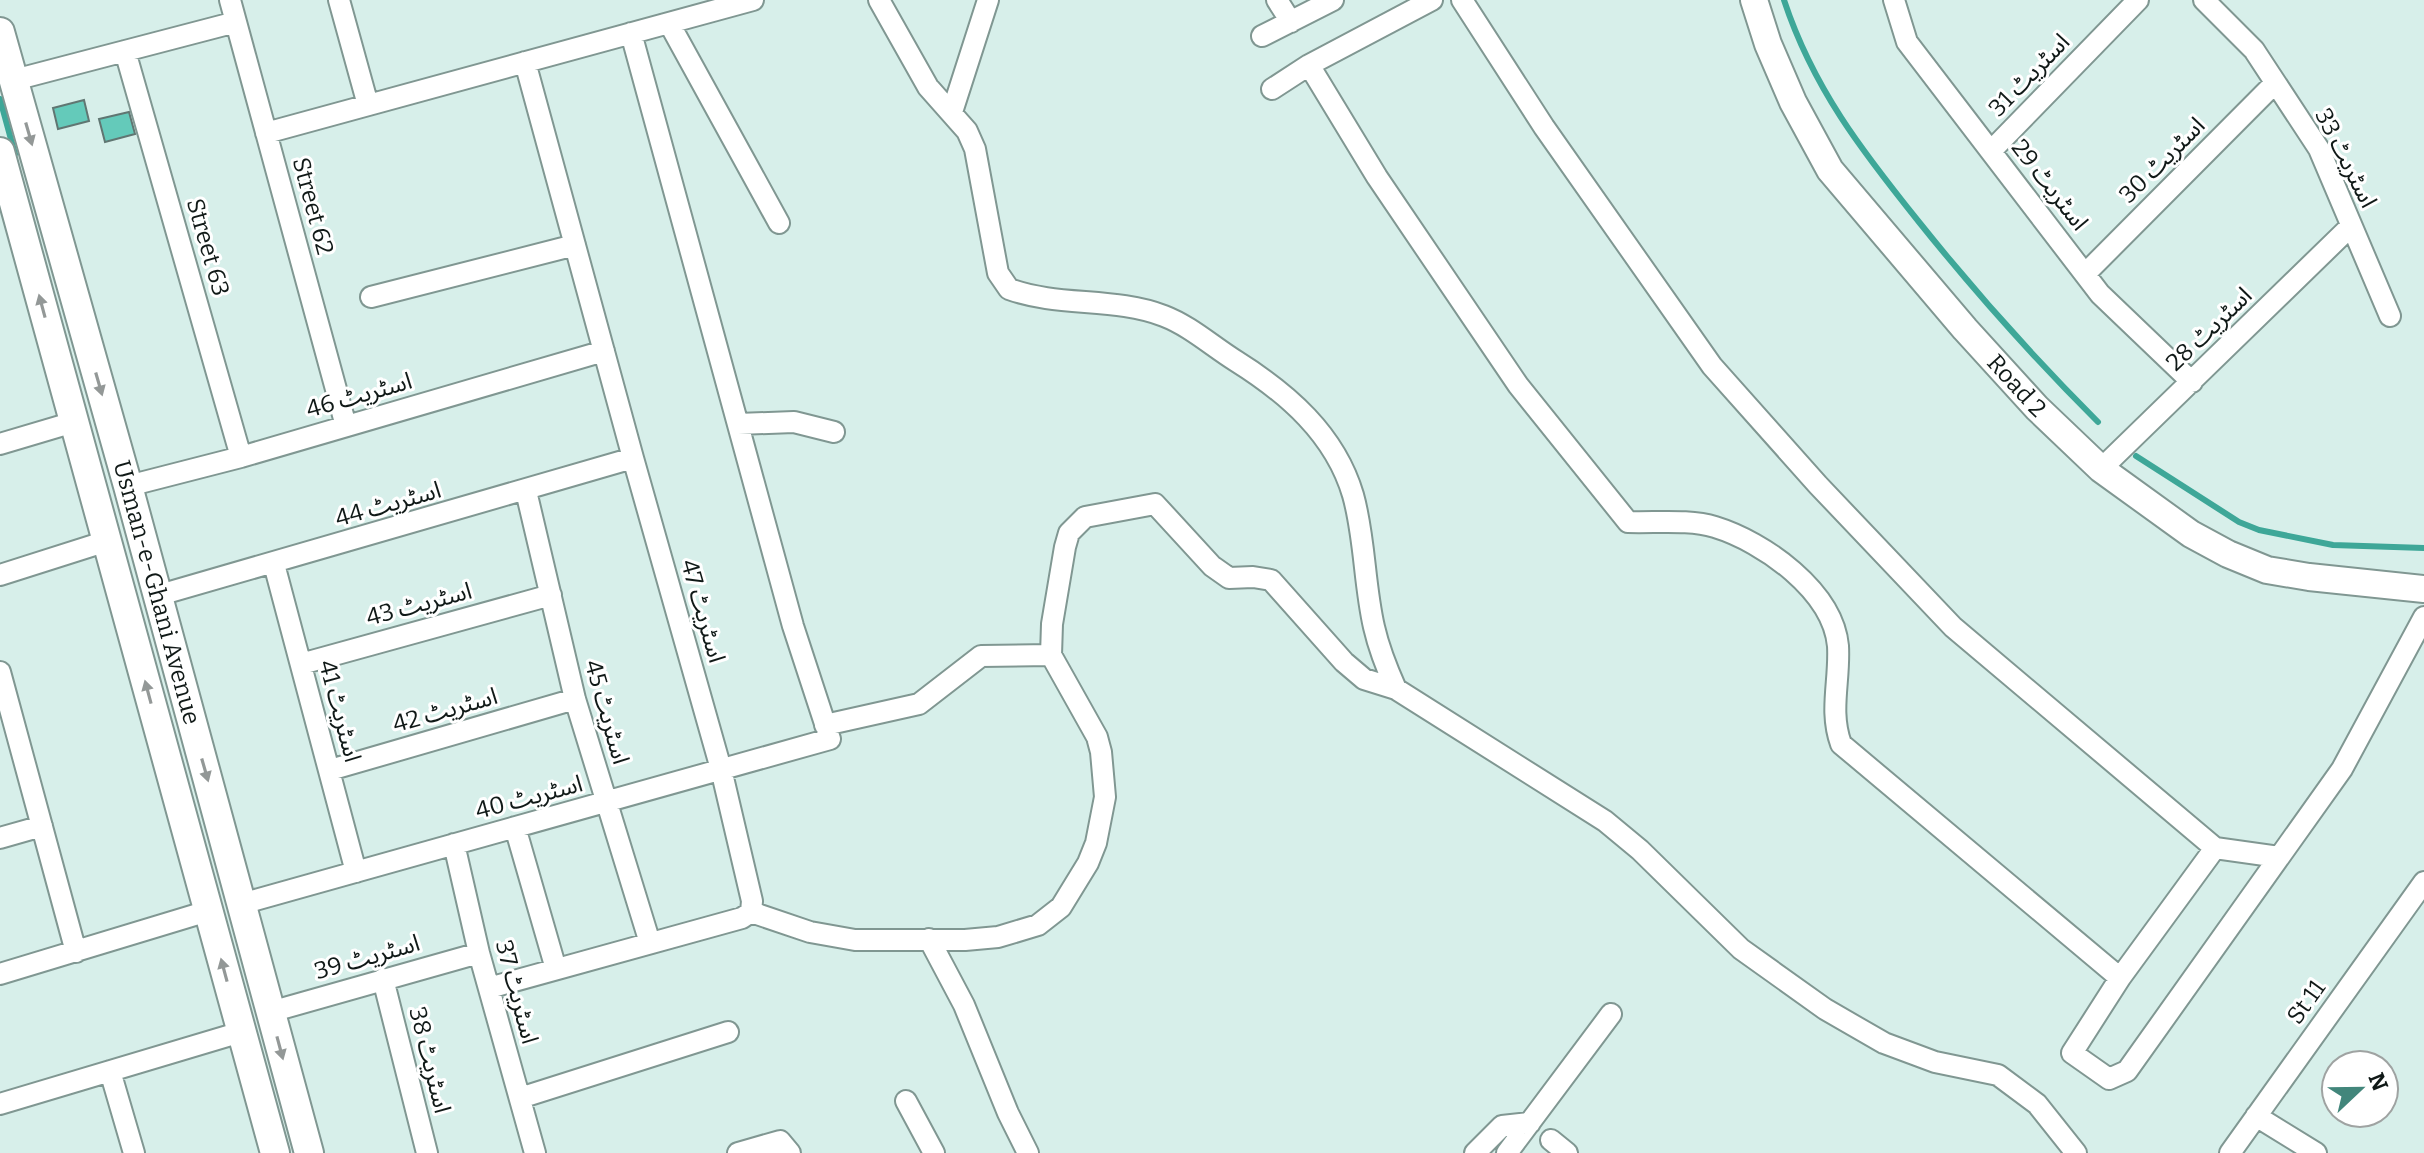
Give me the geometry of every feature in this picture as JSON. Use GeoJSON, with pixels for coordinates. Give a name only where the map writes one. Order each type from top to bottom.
{"type":"FeatureCollection","features":[{"type":"Feature","properties":{"kind":"main road","name":"Usman-e-Ghani Avenue"},"geometry":{"type":"LineString","coordinates":[[0,32],[128,486],[309,1153]]}},
{"type":"Feature","properties":{"kind":"main road","name":"Usman-e-Ghani Avenue"},"geometry":{"type":"LineString","coordinates":[[0,152],[275,1153]]}},
{"type":"Feature","properties":{"kind":"street","name":"Street 62"},"geometry":{"type":"LineString","coordinates":[[230,0],[346,426]]}},
{"type":"Feature","properties":{"kind":"street"},"geometry":{"type":"LineString","coordinates":[[339,0],[368,105]]}},
{"type":"Feature","properties":{"kind":"street"},"geometry":{"type":"LineString","coordinates":[[266,133],[753,0]]}},
{"type":"Feature","properties":{"kind":"street"},"geometry":{"type":"LineString","coordinates":[[879,0],[928,87],[967,131],[975,149],[998,273],[1009,289],[1037,296],[1117,305],[1167,317],[1281,390],[1323,436],[1353,495],[1374,627],[1396,689]]}},
{"type":"Feature","properties":{"kind":"street"},"geometry":{"type":"LineString","coordinates":[[952,112],[988,0]]}},
{"type":"Feature","properties":{"kind":"street"},"geometry":{"type":"LineString","coordinates":[[1277,0],[1291,22]]}},
{"type":"Feature","properties":{"kind":"street"},"geometry":{"type":"LineString","coordinates":[[1262,36],[1333,0]]}},
{"type":"Feature","properties":{"kind":"street"},"geometry":{"type":"LineString","coordinates":[[1272,89],[1309,65],[1432,0]]}},
{"type":"Feature","properties":{"kind":"street"},"geometry":{"type":"LineString","coordinates":[[1462,0],[1544,127],[1712,366],[1818,485],[1953,627],[2215,848],[2279,857]]}},
{"type":"Feature","properties":{"kind":"street","name":"Road 2"},"geometry":{"type":"LineString","coordinates":[[1754,0],[1768,44],[1793,102],[1830,170],[2037,408],[2101,469],[2191,534],[2267,570],[2424,589]]}},
{"type":"Feature","properties":{"kind":"street"},"geometry":{"type":"LineString","coordinates":[[1896,8],[1914,0]]}},
{"type":"Feature","properties":{"kind":"street","name":"اسٹریٹ 31"},"geometry":{"type":"LineString","coordinates":[[1991,151],[2138,0]]}},
{"type":"Feature","properties":{"kind":"street","name":"اسٹریٹ 33"},"geometry":{"type":"LineString","coordinates":[[2204,0],[2254,50],[2319,149],[2390,316]]}},
{"type":"Feature","properties":{"kind":"street","name":"اسٹریٹ 29"},"geometry":{"type":"LineString","coordinates":[[1896,8],[1907,42],[2100,294],[2192,382]]}},
{"type":"Feature","properties":{"kind":"street"},"geometry":{"type":"LineString","coordinates":[[14,80],[236,22]]}},
{"type":"Feature","properties":{"kind":"street"},"geometry":{"type":"LineString","coordinates":[[669,23],[779,223]]}},
{"type":"Feature","properties":{"kind":"street"},"geometry":{"type":"LineString","coordinates":[[631,33],[793,626],[827,732]]}},
{"type":"Feature","properties":{"kind":"street","name":"Street 63"},"geometry":{"type":"LineString","coordinates":[[125,51],[241,457]]}},
{"type":"Feature","properties":{"kind":"street","name":"اسٹریٹ 47"},"geometry":{"type":"LineString","coordinates":[[525,62],[721,769],[752,901],[751,912]]}},
{"type":"Feature","properties":{"kind":"street"},"geometry":{"type":"LineString","coordinates":[[1309,65],[1377,177],[1518,385],[1628,522],[1712,526],[1743,538],[1795,573],[1823,603],[1838,644],[1834,724],[1841,744],[2120,978]]}},
{"type":"Feature","properties":{"kind":"street","name":"اسٹریٹ 30"},"geometry":{"type":"LineString","coordinates":[[2085,274],[2275,83]]}},
{"type":"Feature","properties":{"kind":"street","name":"اسٹریٹ 28"},"geometry":{"type":"LineString","coordinates":[[2101,469],[2351,226]]}},
{"type":"Feature","properties":{"kind":"street"},"geometry":{"type":"LineString","coordinates":[[371,297],[575,245]]}},
{"type":"Feature","properties":{"kind":"street","name":"اسٹریٹ 46"},"geometry":{"type":"LineString","coordinates":[[128,486],[241,457],[604,351]]}},
{"type":"Feature","properties":{"kind":"street"},"geometry":{"type":"LineString","coordinates":[[0,444],[74,422]]}},
{"type":"Feature","properties":{"kind":"street"},"geometry":{"type":"LineString","coordinates":[[738,424],[794,422],[834,432]]}},
{"type":"Feature","properties":{"kind":"street","name":"اسٹریٹ 44"},"geometry":{"type":"LineString","coordinates":[[156,596],[633,458]]}},
{"type":"Feature","properties":{"kind":"street","name":"اسٹریٹ 45"},"geometry":{"type":"LineString","coordinates":[[526,491],[575,699],[650,943]]}},
{"type":"Feature","properties":{"kind":"street"},"geometry":{"type":"LineString","coordinates":[[489,988],[742,918],[751,912],[810,932],[855,940],[981,939],[1038,925],[1061,907],[1088,863],[1096,843],[1105,797],[1097,737],[1051,655],[1052,624],[1069,533],[1085,517],[1155,504],[1212,566],[1229,578],[1271,580],[1344,662],[1364,679],[1396,689],[1605,821],[1640,850],[1741,949],[1815,1002],[1884,1043],[1935,1062],[1998,1075],[2037,1104],[2076,1153]]}},
{"type":"Feature","properties":{"kind":"street"},"geometry":{"type":"LineString","coordinates":[[0,575],[107,541]]}},
{"type":"Feature","properties":{"kind":"street","name":"اسٹریٹ 41"},"geometry":{"type":"LineString","coordinates":[[274,564],[356,872]]}},
{"type":"Feature","properties":{"kind":"street","name":"اسٹریٹ 43"},"geometry":{"type":"LineString","coordinates":[[301,664],[551,595]]}},
{"type":"Feature","properties":{"kind":"street"},"geometry":{"type":"LineString","coordinates":[[2215,848],[2120,978],[2072,1053],[2109,1079],[2127,1071],[2342,769],[2424,617]]}},
{"type":"Feature","properties":{"kind":"street","name":"اسٹریٹ 40"},"geometry":{"type":"LineString","coordinates":[[241,904],[606,803],[919,704],[981,656],[1051,655]]}},
{"type":"Feature","properties":{"kind":"street"},"geometry":{"type":"LineString","coordinates":[[0,672],[5,712],[42,826],[76,952]]}},
{"type":"Feature","properties":{"kind":"street","name":"اسٹریٹ 42"},"geometry":{"type":"LineString","coordinates":[[330,770],[575,699]]}},
{"type":"Feature","properties":{"kind":"street"},"geometry":{"type":"LineString","coordinates":[[0,838],[42,826]]}},
{"type":"Feature","properties":{"kind":"street"},"geometry":{"type":"LineString","coordinates":[[515,827],[556,969]]}},
{"type":"Feature","properties":{"kind":"street","name":"اسٹریٹ 37"},"geometry":{"type":"LineString","coordinates":[[454,844],[479,953],[535,1153]]}},
{"type":"Feature","properties":{"kind":"street","name":"St 11"},"geometry":{"type":"LineString","coordinates":[[2230,1153],[2424,882]]}},
{"type":"Feature","properties":{"kind":"street"},"geometry":{"type":"LineString","coordinates":[[0,974],[208,911]]}},
{"type":"Feature","properties":{"kind":"street"},"geometry":{"type":"LineString","coordinates":[[929,939],[964,1005],[1008,1113],[1028,1153]]}},
{"type":"Feature","properties":{"kind":"street","name":"اسٹریٹ 39"},"geometry":{"type":"LineString","coordinates":[[270,1012],[479,953]]}},
{"type":"Feature","properties":{"kind":"street","name":"اسٹریٹ 38"},"geometry":{"type":"LineString","coordinates":[[383,979],[427,1153]]}},
{"type":"Feature","properties":{"kind":"street"},"geometry":{"type":"LineString","coordinates":[[1507,1153],[1611,1014]]}},
{"type":"Feature","properties":{"kind":"street"},"geometry":{"type":"LineString","coordinates":[[0,1104],[241,1032]]}},
{"type":"Feature","properties":{"kind":"street"},"geometry":{"type":"LineString","coordinates":[[520,1098],[728,1032]]}},
{"type":"Feature","properties":{"kind":"street"},"geometry":{"type":"LineString","coordinates":[[110,1071],[134,1153]]}},
{"type":"Feature","properties":{"kind":"street"},"geometry":{"type":"LineString","coordinates":[[906,1101],[934,1153]]}},
{"type":"Feature","properties":{"kind":"street"},"geometry":{"type":"LineString","coordinates":[[2256,1116],[2316,1153]]}},
{"type":"Feature","properties":{"kind":"street"},"geometry":{"type":"LineString","coordinates":[[1475,1153],[1502,1126],[1530,1123]]}},
{"type":"Feature","properties":{"kind":"street"},"geometry":{"type":"LineString","coordinates":[[738,1153],[785,1147]]}},
{"type":"Feature","properties":{"kind":"building"},"geometry":{"type":"Polygon","coordinates":[[[84,100],[89,121],[58,129],[53,108],[84,100]]]}},
{"type":"Feature","properties":{"kind":"building"},"geometry":{"type":"Polygon","coordinates":[[[129,112],[135,134],[105,142],[99,119],[129,112]]]}},
{"type":"Feature","properties":{"kind":"waterway"},"geometry":{"type":"LineString","coordinates":[[1784,0],[1824,90],[1878,170],[1984,299],[2098,422]]}},
{"type":"Feature","properties":{"kind":"waterway"},"geometry":{"type":"LineString","coordinates":[[0,99],[15,154]]}},
{"type":"Feature","properties":{"kind":"waterway"},"geometry":{"type":"LineString","coordinates":[[2136,456],[2239,522],[2259,530],[2333,545],[2424,548]]}}]}
